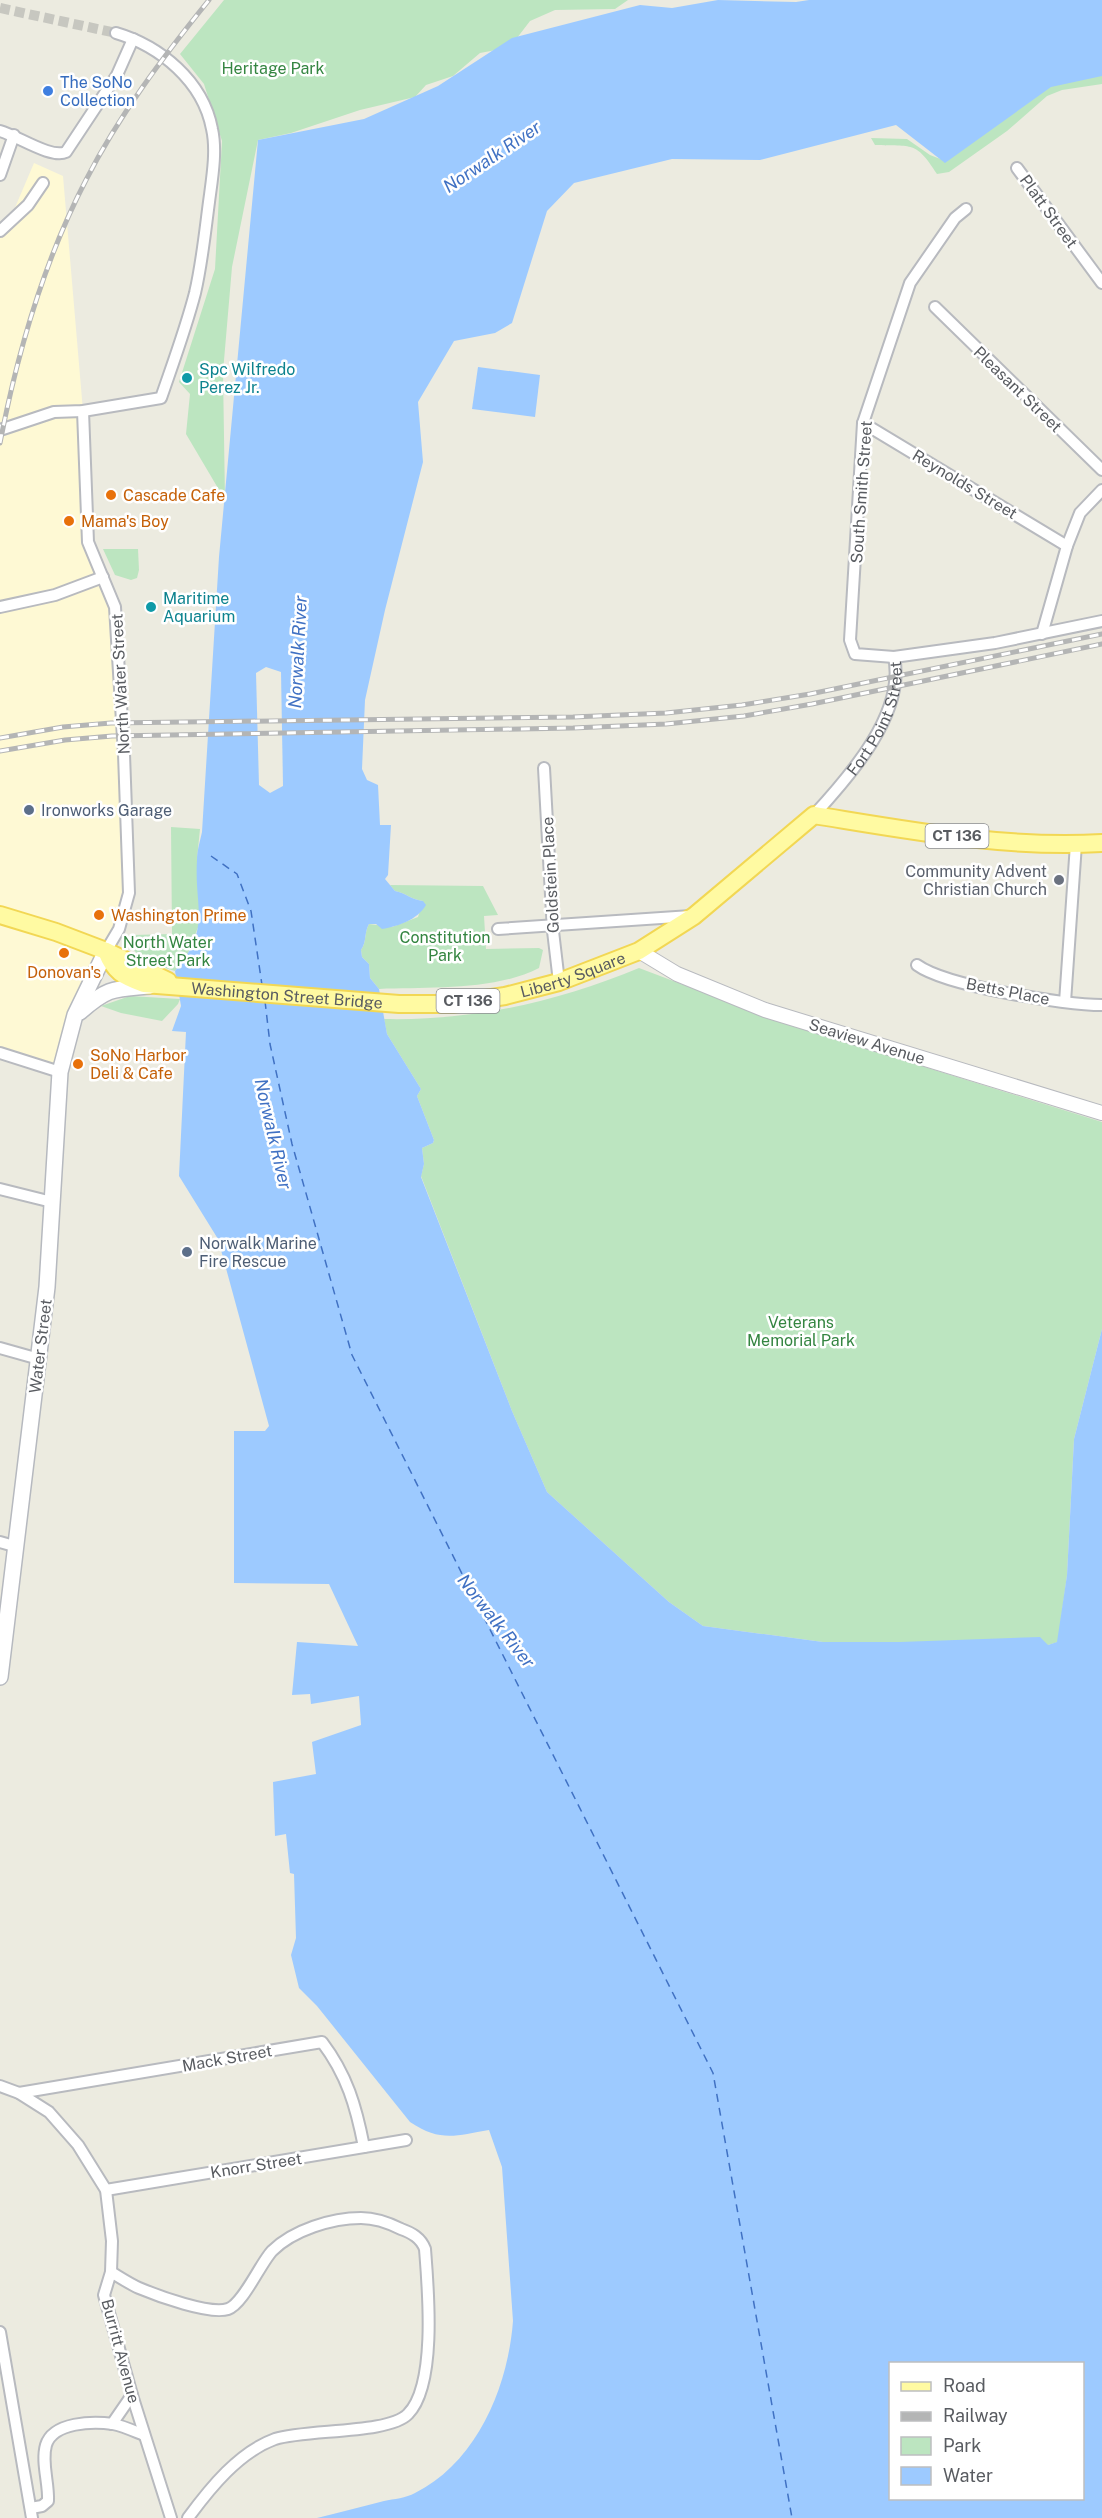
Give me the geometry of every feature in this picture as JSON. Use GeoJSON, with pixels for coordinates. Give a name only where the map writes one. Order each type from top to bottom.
{"type":"FeatureCollection","features":[{"type":"Feature","properties":{"kind":"main road","name":"CT 136"},"geometry":{"type":"LineString","coordinates":[[814,815],[927,833],[1076,844],[1102,843]]}},
{"type":"Feature","properties":{"kind":"main road","name":"Fort Point Street"},"geometry":{"type":"LineString","coordinates":[[639,951],[694,916],[814,815]]}},
{"type":"Feature","properties":{"kind":"main road"},"geometry":{"type":"LineString","coordinates":[[0,915],[56,932],[106,951],[116,970],[135,981],[159,986]]}},
{"type":"Feature","properties":{"kind":"main road","name":"CT 136"},"geometry":{"type":"LineString","coordinates":[[106,951],[177,986]]}},
{"type":"Feature","properties":{"kind":"main road","name":"Water Street"},"geometry":{"type":"LineString","coordinates":[[0,1677],[7,1544],[39,1359],[47,1287],[60,1072],[75,1016],[106,951]]}},
{"type":"Feature","properties":{"kind":"main road","name":"Liberty Square"},"geometry":{"type":"LineString","coordinates":[[399,1004],[452,1004],[505,996],[560,982],[639,951]]}},
{"type":"Feature","properties":{"kind":"main road","name":"CT 136"},"geometry":{"type":"LineString","coordinates":[[75,1016],[99,995],[112,989],[177,986]]}},
{"type":"Feature","properties":{"kind":"main road","name":"Washington Street Bridge"},"geometry":{"type":"LineString","coordinates":[[177,986],[399,1004]]}},
{"type":"Feature","properties":{"kind":"street"},"geometry":{"type":"LineString","coordinates":[[0,430],[54,412],[83,411],[161,398],[194,296],[204,246],[211,185],[212,129],[197,93],[174,65],[151,47],[116,33]]}},
{"type":"Feature","properties":{"kind":"street"},"geometry":{"type":"LineString","coordinates":[[0,131],[14,135],[51,154],[60,155],[66,152],[117,75],[133,39]]}},
{"type":"Feature","properties":{"kind":"street"},"geometry":{"type":"LineString","coordinates":[[0,175],[14,135]]}},
{"type":"Feature","properties":{"kind":"street","name":"Platt Street"},"geometry":{"type":"LineString","coordinates":[[1017,168],[1102,283]]}},
{"type":"Feature","properties":{"kind":"street"},"geometry":{"type":"LineString","coordinates":[[3,225],[28,205],[43,183]]}},
{"type":"Feature","properties":{"kind":"street","name":"South Smith Street"},"geometry":{"type":"LineString","coordinates":[[894,657],[855,654],[850,640],[863,423],[910,283],[955,218],[966,209]]}},
{"type":"Feature","properties":{"kind":"street","name":"Pleasant Street"},"geometry":{"type":"LineString","coordinates":[[935,307],[1102,470]]}},
{"type":"Feature","properties":{"kind":"street","name":"North Water Street"},"geometry":{"type":"LineString","coordinates":[[83,411],[88,542],[116,607],[129,893],[119,929],[106,951]]}},
{"type":"Feature","properties":{"kind":"street","name":"Reynolds Street"},"geometry":{"type":"LineString","coordinates":[[863,423],[1067,546]]}},
{"type":"Feature","properties":{"kind":"street"},"geometry":{"type":"LineString","coordinates":[[1042,634],[1067,546],[1080,513],[1102,490]]}},
{"type":"Feature","properties":{"kind":"street"},"geometry":{"type":"LineString","coordinates":[[0,607],[55,595],[103,577]]}},
{"type":"Feature","properties":{"kind":"street","name":"Fort Point Street"},"geometry":{"type":"LineString","coordinates":[[814,815],[850,775],[876,734],[891,700],[897,672],[894,657],[1042,634],[1102,621]]}},
{"type":"Feature","properties":{"kind":"street","name":"Goldstein Place"},"geometry":{"type":"LineString","coordinates":[[544,768],[553,924],[560,982]]}},
{"type":"Feature","properties":{"kind":"street"},"geometry":{"type":"LineString","coordinates":[[1065,1002],[1076,844]]}},
{"type":"Feature","properties":{"kind":"street"},"geometry":{"type":"LineString","coordinates":[[498,928],[694,916]]}},
{"type":"Feature","properties":{"kind":"street","name":"Seaview Avenue"},"geometry":{"type":"LineString","coordinates":[[639,951],[677,974],[765,1010],[1102,1113]]}},
{"type":"Feature","properties":{"kind":"street","name":"Betts Place"},"geometry":{"type":"LineString","coordinates":[[916,965],[926,972],[973,986],[1065,1002],[1102,1005]]}},
{"type":"Feature","properties":{"kind":"street"},"geometry":{"type":"LineString","coordinates":[[0,1053],[60,1072]]}},
{"type":"Feature","properties":{"kind":"street"},"geometry":{"type":"LineString","coordinates":[[0,1189],[52,1202]]}},
{"type":"Feature","properties":{"kind":"street"},"geometry":{"type":"LineString","coordinates":[[0,1348],[39,1359]]}},
{"type":"Feature","properties":{"kind":"street","name":"Mack Street"},"geometry":{"type":"LineString","coordinates":[[19,2093],[322,2042],[334,2058],[356,2104],[364,2147]]}},
{"type":"Feature","properties":{"kind":"street","name":"Burritt Avenue"},"geometry":{"type":"LineString","coordinates":[[0,2086],[19,2093],[49,2112],[78,2145],[106,2190],[112,2241],[111,2272],[104,2295],[144,2435],[171,2518]]}},
{"type":"Feature","properties":{"kind":"street","name":"Knorr Street"},"geometry":{"type":"LineString","coordinates":[[106,2190],[406,2140]]}},
{"type":"Feature","properties":{"kind":"street"},"geometry":{"type":"LineString","coordinates":[[111,2272],[139,2288],[180,2302],[220,2310],[230,2308],[237,2303],[272,2251],[297,2233],[361,2218],[381,2221],[412,2233],[423,2243],[428,2352],[422,2388],[408,2414],[386,2425],[316,2431],[275,2440],[252,2452],[229,2470],[205,2494],[188,2518]]}},
{"type":"Feature","properties":{"kind":"street"},"geometry":{"type":"LineString","coordinates":[[0,2332],[31,2513],[48,2501],[45,2446],[51,2434],[64,2427],[112,2424],[144,2435]]}},
{"type":"Feature","properties":{"kind":"street"},"geometry":{"type":"LineString","coordinates":[[112,2424],[132,2395]]}},
{"type":"Feature","properties":{"kind":"shaded area"},"geometry":{"type":"Polygon","coordinates":[[[34,163],[63,176],[83,411],[88,542],[115,607],[129,893],[60,1072],[0,1053],[0,231],[8,224],[34,163]]]}},
{"type":"Feature","properties":{"kind":"green space","name":"Heritage Park"},"geometry":{"type":"Polygon","coordinates":[[[224,0],[628,0],[615,9],[555,10],[530,21],[517,38],[501,49],[480,53],[453,76],[426,85],[415,97],[360,110],[291,133],[258,140],[232,267],[223,372],[225,500],[186,434],[190,394],[179,382],[215,269],[222,141],[204,84],[180,54],[224,0]]]}},
{"type":"Feature","properties":{"kind":"green space"},"geometry":{"type":"Polygon","coordinates":[[[1102,69],[1102,84],[1062,90],[1047,96],[1007,131],[949,172],[937,174],[918,150],[906,146],[875,145],[871,138],[907,139],[930,155],[943,160],[1041,84],[1102,69]]]}},
{"type":"Feature","properties":{"kind":"green space"},"geometry":{"type":"Polygon","coordinates":[[[103,549],[138,549],[137,578],[131,580],[115,575],[103,549]]]}},
{"type":"Feature","properties":{"kind":"green space","name":"North Water Street Park"},"geometry":{"type":"Polygon","coordinates":[[[171,827],[200,829],[197,859],[200,922],[187,956],[175,971],[145,962],[131,947],[133,935],[172,934],[171,827]]]}},
{"type":"Feature","properties":{"kind":"green space","name":"Constitution Park"},"geometry":{"type":"Polygon","coordinates":[[[390,885],[483,886],[498,915],[484,916],[486,949],[539,948],[543,950],[539,968],[502,981],[482,984],[440,988],[379,989],[370,978],[369,964],[362,957],[361,950],[369,924],[392,927],[418,917],[423,901],[395,891],[390,885]]]}},
{"type":"Feature","properties":{"kind":"green space","name":"Veterans Memorial Park"},"geometry":{"type":"Polygon","coordinates":[[[639,968],[790,1025],[1102,1122],[1102,1329],[1074,1439],[1067,1575],[1058,1642],[1048,1645],[823,1642],[703,1626],[669,1602],[547,1492],[512,1411],[421,1176],[424,1164],[422,1148],[433,1143],[434,1140],[417,1096],[421,1089],[387,1034],[384,1019],[450,1017],[514,1007],[577,991],[639,968]]]}},
{"type":"Feature","properties":{"kind":"green space"},"geometry":{"type":"Polygon","coordinates":[[[130,996],[180,999],[162,1021],[121,1013],[101,1006],[130,996]]]}},
{"type":"Feature","properties":{"kind":"water","name":"Norwalk River"},"geometry":{"type":"Polygon","coordinates":[[[718,0],[796,2],[809,0],[1102,0],[1102,76],[1051,87],[945,163],[896,125],[760,160],[672,159],[574,183],[547,211],[512,323],[495,333],[454,341],[418,402],[423,462],[385,610],[365,700],[362,769],[367,780],[378,785],[380,825],[391,825],[388,875],[385,879],[395,891],[423,901],[426,905],[418,915],[401,924],[382,929],[376,924],[369,924],[361,950],[362,957],[369,964],[370,978],[379,989],[387,1034],[421,1089],[417,1096],[434,1140],[433,1143],[422,1148],[424,1164],[421,1177],[512,1411],[547,1492],[669,1602],[703,1626],[823,1642],[1040,1637],[1048,1645],[1057,1642],[1067,1575],[1074,1439],[1102,1329],[1102,2518],[317,2518],[411,2495],[437,2479],[456,2462],[472,2442],[496,2396],[510,2346],[513,2321],[502,2167],[489,2130],[448,2136],[430,2133],[410,2122],[317,2006],[299,1988],[291,1955],[296,1938],[294,1874],[290,1873],[286,1834],[275,1836],[273,1782],[316,1774],[312,1742],[361,1725],[359,1696],[311,1704],[310,1694],[292,1695],[297,1642],[358,1646],[329,1584],[234,1583],[234,1431],[265,1431],[269,1426],[218,1239],[179,1176],[186,1032],[172,1031],[181,1006],[175,971],[194,942],[199,917],[197,857],[202,832],[219,557],[258,140],[364,119],[438,86],[512,38],[640,5],[672,8],[718,0]]]}},
{"type":"Feature","properties":{"kind":"water"},"geometry":{"type":"Polygon","coordinates":[[[478,367],[540,375],[535,417],[472,409],[478,367]]]}},
{"type":"Feature","properties":{"kind":"pier"},"geometry":{"type":"Polygon","coordinates":[[[266,667],[281,672],[283,786],[270,793],[259,785],[256,673],[266,667]]]}},
{"type":"Feature","properties":{"kind":"ferry route"},"geometry":{"type":"LineString","coordinates":[[211,856],[237,874],[251,911],[262,985]]}},
{"type":"Feature","properties":{"kind":"ferry route"},"geometry":{"type":"LineString","coordinates":[[265,1001],[270,1044],[292,1144],[352,1355],[713,2073],[792,2518]]}},
{"type":"Feature","properties":{"kind":"tunnel"},"geometry":{"type":"LineString","coordinates":[[0,8],[116,33]]}},
{"type":"Feature","properties":{"kind":"railway"},"geometry":{"type":"LineString","coordinates":[[0,443],[15,376],[34,308],[71,211],[99,156],[127,110],[209,0]]}},
{"type":"Feature","properties":{"kind":"railway"},"geometry":{"type":"LineString","coordinates":[[0,738],[63,727],[111,723],[573,717],[666,713],[742,705],[810,694],[1102,634]]}},
{"type":"Feature","properties":{"kind":"railway"},"geometry":{"type":"LineString","coordinates":[[0,751],[65,740],[112,736],[573,728],[666,724],[744,716],[812,704],[1102,644]]}},
{"type":"Feature","properties":{"kind":"place","name":"The SoNo Collection"},"geometry":{"type":"Point","coordinates":[48,91]}},
{"type":"Feature","properties":{"kind":"place","name":"Spc Wilfredo Perez Jr."},"geometry":{"type":"Point","coordinates":[187,378]}},
{"type":"Feature","properties":{"kind":"place","name":"Cascade Cafe"},"geometry":{"type":"Point","coordinates":[111,495]}},
{"type":"Feature","properties":{"kind":"place","name":"Mama's Boy"},"geometry":{"type":"Point","coordinates":[69,521]}},
{"type":"Feature","properties":{"kind":"place","name":"Maritime Aquarium"},"geometry":{"type":"Point","coordinates":[151,607]}},
{"type":"Feature","properties":{"kind":"place","name":"Ironworks Garage"},"geometry":{"type":"Point","coordinates":[29,810]}},
{"type":"Feature","properties":{"kind":"place","name":"Community Advent Christian Church"},"geometry":{"type":"Point","coordinates":[1059,880]}},
{"type":"Feature","properties":{"kind":"place","name":"Washington Prime"},"geometry":{"type":"Point","coordinates":[99,915]}},
{"type":"Feature","properties":{"kind":"place","name":"Donovan's"},"geometry":{"type":"Point","coordinates":[64,953]}},
{"type":"Feature","properties":{"kind":"place","name":"SoNo Harbor Deli & Cafe"},"geometry":{"type":"Point","coordinates":[78,1064]}},
{"type":"Feature","properties":{"kind":"place","name":"Norwalk Marine Fire Rescue"},"geometry":{"type":"Point","coordinates":[187,1252]}}]}
